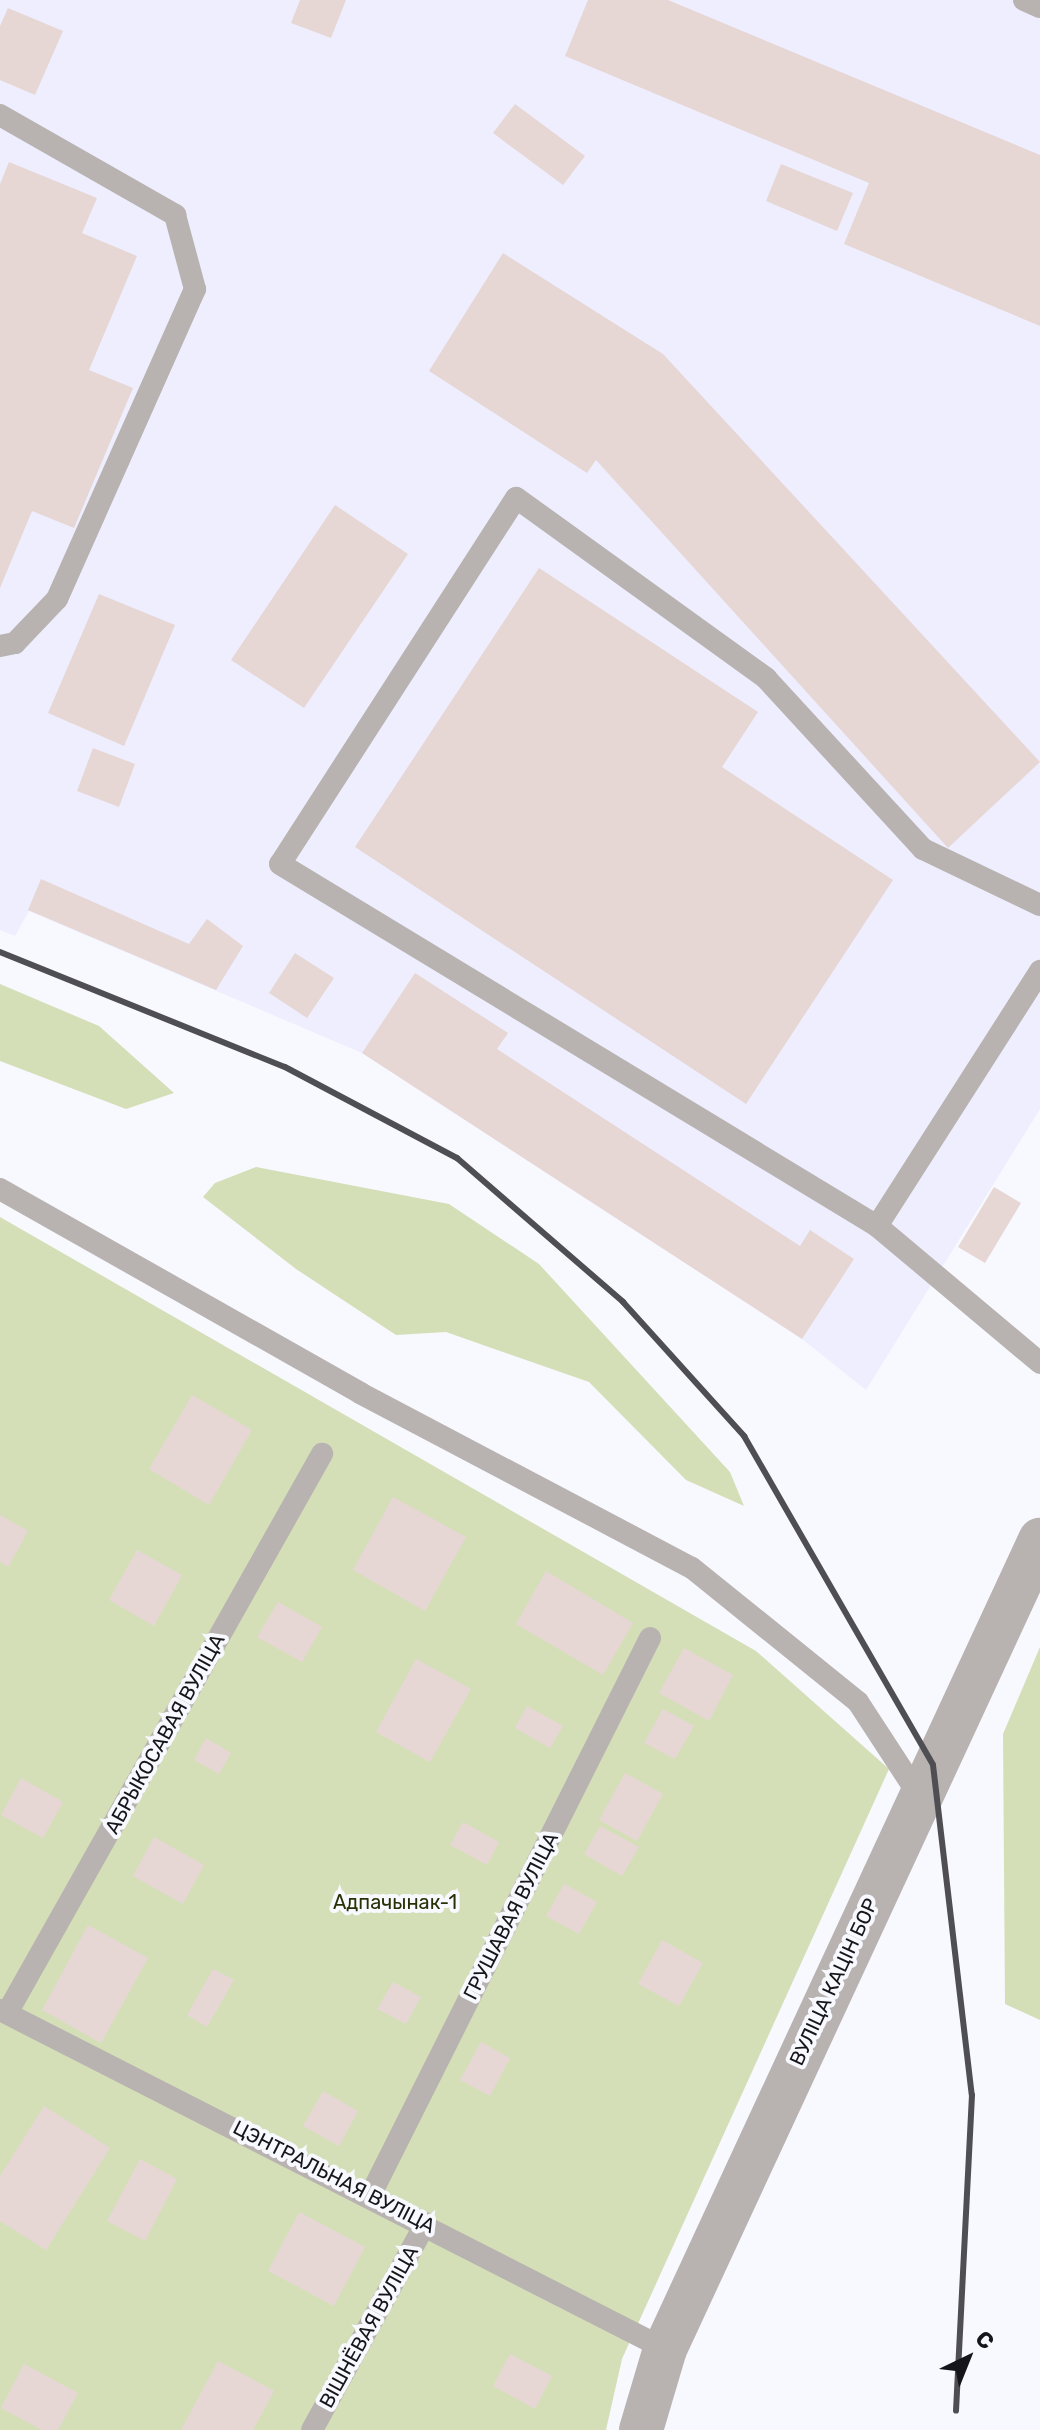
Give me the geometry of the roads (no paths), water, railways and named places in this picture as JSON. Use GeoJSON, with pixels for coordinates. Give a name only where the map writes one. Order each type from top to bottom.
{"type":"FeatureCollection","features":[{"type":"Feature","properties":{"kind":"street","name":"ВУЛІЦА КАЦІН БОР"},"geometry":{"type":"LineString","coordinates":[[641,2430],[665,2349],[1040,1540]]}},
{"type":"Feature","properties":{"kind":"lane"},"geometry":{"type":"LineString","coordinates":[[1024,0],[1040,7]]}},
{"type":"Feature","properties":{"kind":"lane"},"geometry":{"type":"LineString","coordinates":[[0,115],[175,215],[195,289],[57,599],[15,643],[0,646]]}},
{"type":"Feature","properties":{"kind":"lane"},"geometry":{"type":"LineString","coordinates":[[1040,905],[923,849],[766,678],[516,498],[280,864],[877,1226],[1040,1363]]}},
{"type":"Feature","properties":{"kind":"lane"},"geometry":{"type":"LineString","coordinates":[[877,1226],[1040,971]]}},
{"type":"Feature","properties":{"kind":"lane"},"geometry":{"type":"LineString","coordinates":[[0,1189],[360,1393],[692,1568],[858,1702],[920,1797]]}},
{"type":"Feature","properties":{"kind":"lane","name":"АБРЫКОСАВАЯ ВУЛІЦА"},"geometry":{"type":"LineString","coordinates":[[3,2012],[322,1454]]}},
{"type":"Feature","properties":{"kind":"lane","name":"ГРУШАВАЯ ВУЛІЦА"},"geometry":{"type":"LineString","coordinates":[[371,2194],[650,1638]]}},
{"type":"Feature","properties":{"kind":"lane","name":"ЦЭНТРАЛЬНАЯ ВУЛІЦА"},"geometry":{"type":"LineString","coordinates":[[3,2012],[371,2194],[665,2349]]}},
{"type":"Feature","properties":{"kind":"lane","name":"ВІШНЁВАЯ ВУЛІЦА"},"geometry":{"type":"LineString","coordinates":[[312,2430],[426,2223]]}},
{"type":"Feature","properties":{"kind":"railway"},"geometry":{"type":"LineString","coordinates":[[0,952],[285,1067],[457,1158],[623,1302],[744,1436],[933,1765],[972,2095],[956,2411]]}},
{"type":"Feature","properties":{"kind":"park label","name":"Адпачынак-1"},"geometry":{"type":"Point","coordinates":[395,1902]}}]}
